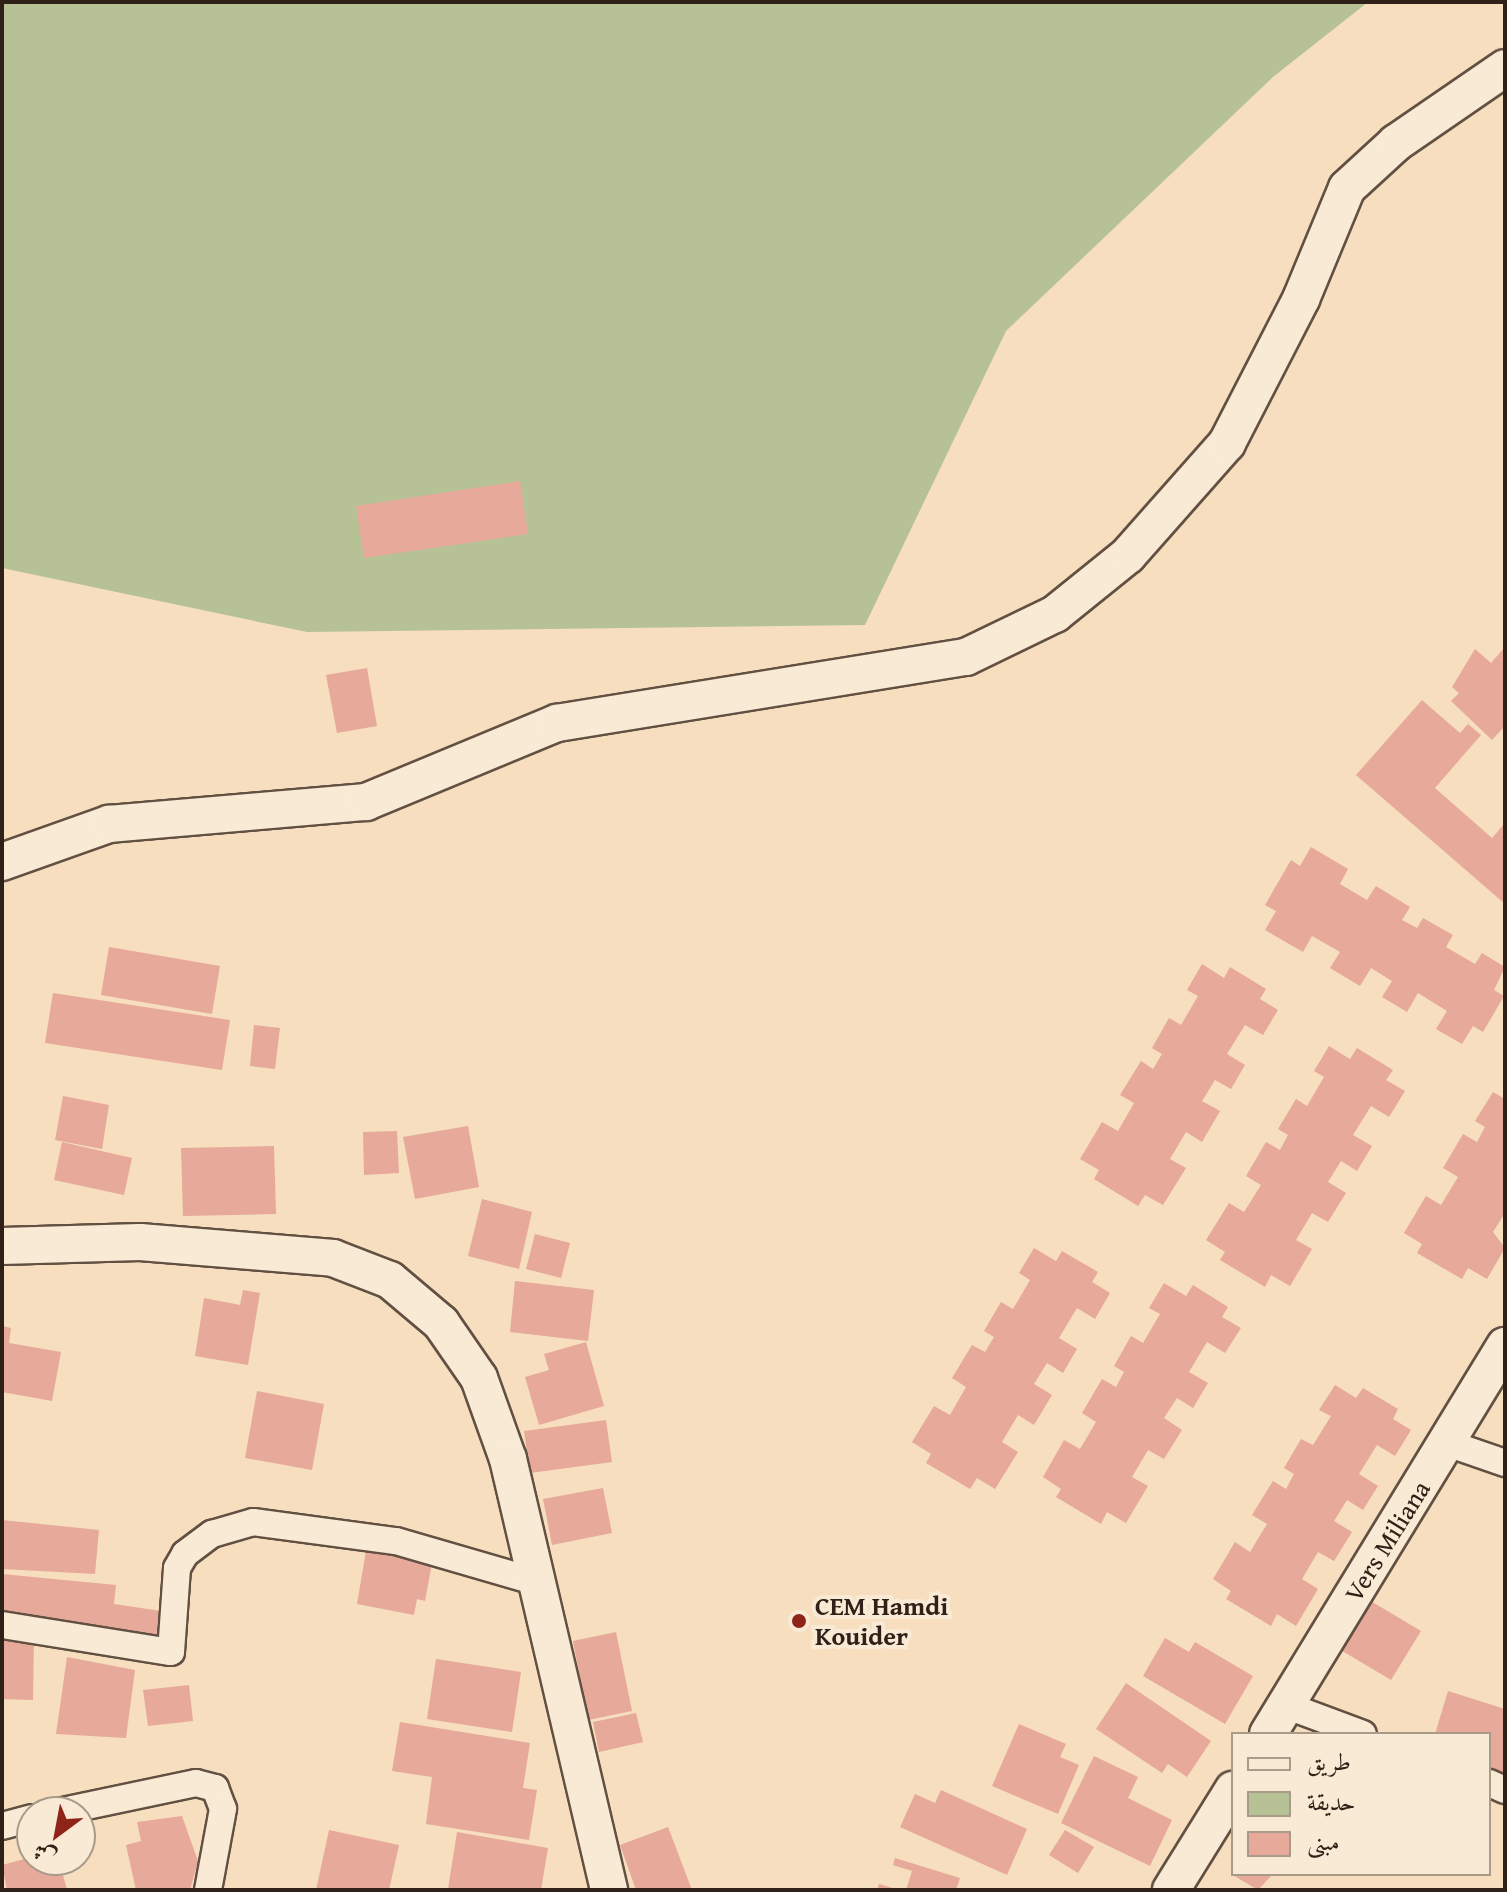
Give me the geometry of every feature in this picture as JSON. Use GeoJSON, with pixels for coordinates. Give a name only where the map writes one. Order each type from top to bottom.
{"type":"FeatureCollection","features":[{"type":"Feature","properties":{"kind":"street"},"geometry":{"type":"LineString","coordinates":[[2,862],[109,824],[366,802],[557,723],[966,657],[1055,614],[1128,555],[1227,443],[1301,299],[1347,188],[1396,143],[1505,68]]}},
{"type":"Feature","properties":{"kind":"street"},"geometry":{"type":"LineString","coordinates":[[2,1246],[140,1242],[333,1258],[390,1280],[441,1323],[479,1378],[508,1459],[609,1890]]}},
{"type":"Feature","properties":{"kind":"street","name":"Vers Miliana"},"geometry":{"type":"LineString","coordinates":[[1276,1720],[1505,1346]]}},
{"type":"Feature","properties":{"kind":"street"},"geometry":{"type":"LineString","coordinates":[[1447,1443],[1505,1463]]}},
{"type":"Feature","properties":{"kind":"street"},"geometry":{"type":"LineString","coordinates":[[2,1625],[171,1652],[177,1568],[185,1554],[212,1534],[253,1522],[396,1541],[537,1582]]}},
{"type":"Feature","properties":{"kind":"street"},"geometry":{"type":"LineString","coordinates":[[1276,1720],[1351,1732]]}},
{"type":"Feature","properties":{"kind":"street"},"geometry":{"type":"LineString","coordinates":[[96,1804],[196,1783],[215,1788],[223,1809],[208,1890]]}},
{"type":"Feature","properties":{"kind":"street"},"geometry":{"type":"LineString","coordinates":[[1171,1890],[1231,1793]]}},
{"type":"Feature","properties":{"kind":"green space"},"geometry":{"type":"Polygon","coordinates":[[[2,2],[1368,2],[1273,77],[1006,331],[865,625],[307,632],[2,568],[2,2]]]}},
{"type":"Feature","properties":{"kind":"building"},"geometry":{"type":"Polygon","coordinates":[[[520,481],[528,534],[364,558],[356,506],[520,481]]]}},
{"type":"Feature","properties":{"kind":"building"},"geometry":{"type":"Polygon","coordinates":[[[1505,647],[1505,726],[1492,740],[1451,701],[1459,693],[1452,687],[1475,649],[1491,663],[1505,647]]]}},
{"type":"Feature","properties":{"kind":"building"},"geometry":{"type":"Polygon","coordinates":[[[367,668],[377,726],[337,733],[326,675],[367,668]]]}},
{"type":"Feature","properties":{"kind":"building"},"geometry":{"type":"Polygon","coordinates":[[[1422,700],[1460,733],[1468,724],[1481,735],[1435,788],[1492,838],[1505,823],[1505,904],[1356,775],[1422,700]]]}},
{"type":"Feature","properties":{"kind":"building"},"geometry":{"type":"Polygon","coordinates":[[[1311,847],[1348,869],[1340,884],[1367,900],[1376,886],[1410,907],[1402,920],[1417,928],[1423,918],[1453,935],[1446,947],[1475,964],[1482,953],[1505,967],[1494,990],[1504,996],[1483,1032],[1473,1026],[1462,1044],[1436,1029],[1447,1011],[1418,993],[1407,1012],[1382,997],[1392,981],[1371,968],[1360,986],[1330,968],[1340,952],[1312,936],[1303,952],[1265,930],[1276,911],[1265,905],[1291,860],[1300,866],[1311,847]]]}},
{"type":"Feature","properties":{"kind":"building"},"geometry":{"type":"Polygon","coordinates":[[[109,947],[220,966],[212,1014],[101,995],[109,947]]]}},
{"type":"Feature","properties":{"kind":"building"},"geometry":{"type":"Polygon","coordinates":[[[1202,964],[1224,978],[1230,967],[1266,989],[1260,999],[1278,1010],[1263,1035],[1245,1025],[1227,1054],[1245,1065],[1231,1089],[1215,1080],[1202,1101],[1220,1111],[1202,1142],[1186,1132],[1170,1159],[1186,1168],[1163,1205],[1145,1195],[1138,1206],[1094,1179],[1099,1170],[1080,1159],[1102,1122],[1118,1131],[1134,1103],[1120,1095],[1141,1061],[1153,1069],[1162,1054],[1152,1048],[1169,1018],[1181,1025],[1198,996],[1187,990],[1202,964]]]}},
{"type":"Feature","properties":{"kind":"building"},"geometry":{"type":"Polygon","coordinates":[[[53,993],[230,1020],[222,1070],[45,1043],[53,993]]]}},
{"type":"Feature","properties":{"kind":"building"},"geometry":{"type":"Polygon","coordinates":[[[254,1025],[280,1028],[275,1069],[250,1066],[254,1025]]]}},
{"type":"Feature","properties":{"kind":"building"},"geometry":{"type":"Polygon","coordinates":[[[1329,1046],[1350,1059],[1357,1048],[1393,1070],[1386,1080],[1405,1091],[1389,1117],[1371,1106],[1353,1135],[1372,1146],[1357,1171],[1341,1161],[1328,1182],[1346,1193],[1328,1222],[1312,1213],[1296,1240],[1312,1249],[1290,1286],[1271,1275],[1265,1287],[1220,1260],[1225,1252],[1206,1240],[1229,1203],[1244,1212],[1261,1185],[1246,1176],[1266,1142],[1280,1150],[1288,1135],[1278,1129],[1296,1099],[1307,1106],[1324,1077],[1314,1071],[1329,1046]]]}},
{"type":"Feature","properties":{"kind":"building"},"geometry":{"type":"Polygon","coordinates":[[[1493,1092],[1505,1099],[1505,1213],[1493,1232],[1505,1248],[1487,1279],[1468,1268],[1462,1279],[1417,1253],[1422,1244],[1404,1233],[1426,1196],[1441,1205],[1458,1177],[1443,1168],[1463,1134],[1477,1142],[1485,1127],[1475,1121],[1493,1092]]]}},
{"type":"Feature","properties":{"kind":"building"},"geometry":{"type":"Polygon","coordinates":[[[63,1096],[109,1105],[102,1149],[55,1140],[63,1096]]]}},
{"type":"Feature","properties":{"kind":"building"},"geometry":{"type":"Polygon","coordinates":[[[468,1126],[479,1187],[415,1199],[403,1137],[468,1126]]]}},
{"type":"Feature","properties":{"kind":"building"},"geometry":{"type":"Polygon","coordinates":[[[397,1131],[399,1173],[364,1175],[363,1132],[397,1131]]]}},
{"type":"Feature","properties":{"kind":"building"},"geometry":{"type":"Polygon","coordinates":[[[62,1142],[132,1158],[124,1195],[54,1180],[62,1142]]]}},
{"type":"Feature","properties":{"kind":"building"},"geometry":{"type":"Polygon","coordinates":[[[274,1146],[276,1214],[183,1216],[181,1148],[274,1146]]]}},
{"type":"Feature","properties":{"kind":"building"},"geometry":{"type":"Polygon","coordinates":[[[482,1199],[532,1212],[519,1269],[468,1256],[482,1199]]]}},
{"type":"Feature","properties":{"kind":"building"},"geometry":{"type":"Polygon","coordinates":[[[535,1234],[570,1243],[561,1278],[526,1269],[535,1234]]]}},
{"type":"Feature","properties":{"kind":"building"},"geometry":{"type":"Polygon","coordinates":[[[1034,1248],[1056,1261],[1062,1251],[1098,1272],[1092,1282],[1110,1293],[1095,1319],[1077,1308],[1059,1338],[1077,1349],[1063,1373],[1047,1363],[1034,1384],[1052,1395],[1034,1425],[1018,1415],[1002,1442],[1018,1452],[995,1489],[977,1478],[970,1489],[926,1463],[931,1454],[912,1442],[934,1406],[950,1415],[966,1387],[952,1378],[972,1345],[985,1352],[994,1337],[984,1331],[1001,1302],[1013,1309],[1030,1280],[1019,1273],[1034,1248]]]}},
{"type":"Feature","properties":{"kind":"building"},"geometry":{"type":"Polygon","coordinates":[[[515,1281],[594,1290],[588,1341],[510,1332],[515,1281]]]}},
{"type":"Feature","properties":{"kind":"building"},"geometry":{"type":"Polygon","coordinates":[[[1164,1283],[1186,1296],[1193,1285],[1228,1307],[1222,1317],[1241,1328],[1225,1353],[1207,1342],[1189,1372],[1208,1383],[1193,1408],[1177,1398],[1164,1418],[1182,1430],[1164,1459],[1148,1450],[1132,1477],[1148,1486],[1126,1523],[1107,1512],[1101,1524],[1056,1497],[1061,1489],[1043,1477],[1064,1440],[1080,1449],[1096,1422],[1082,1413],[1102,1379],[1116,1387],[1124,1372],[1114,1366],[1131,1336],[1143,1343],[1160,1314],[1149,1308],[1164,1283]]]}},
{"type":"Feature","properties":{"kind":"building"},"geometry":{"type":"Polygon","coordinates":[[[243,1290],[260,1293],[248,1365],[195,1356],[204,1298],[240,1305],[243,1290]]]}},
{"type":"Feature","properties":{"kind":"building"},"geometry":{"type":"Polygon","coordinates":[[[2,1326],[11,1328],[9,1343],[61,1352],[52,1401],[2,1392],[2,1326]]]}},
{"type":"Feature","properties":{"kind":"building"},"geometry":{"type":"Polygon","coordinates":[[[586,1342],[604,1406],[539,1425],[525,1377],[549,1370],[544,1354],[586,1342]]]}},
{"type":"Feature","properties":{"kind":"building"},"geometry":{"type":"Polygon","coordinates":[[[1335,1385],[1356,1398],[1363,1388],[1398,1409],[1393,1419],[1411,1430],[1395,1456],[1377,1445],[1359,1474],[1378,1486],[1363,1510],[1347,1500],[1334,1521],[1352,1532],[1334,1561],[1318,1552],[1302,1579],[1318,1589],[1296,1626],[1277,1614],[1271,1626],[1226,1599],[1231,1591],[1213,1579],[1235,1542],[1250,1552],[1267,1524],[1252,1515],[1273,1481],[1286,1489],[1294,1474],[1284,1468],[1301,1439],[1313,1445],[1331,1416],[1319,1410],[1335,1385]]]}},
{"type":"Feature","properties":{"kind":"building"},"geometry":{"type":"Polygon","coordinates":[[[257,1391],[324,1404],[312,1470],[245,1458],[257,1391]]]}},
{"type":"Feature","properties":{"kind":"building"},"geometry":{"type":"Polygon","coordinates":[[[606,1420],[612,1462],[530,1473],[524,1431],[606,1420]]]}},
{"type":"Feature","properties":{"kind":"building"},"geometry":{"type":"Polygon","coordinates":[[[603,1488],[612,1533],[552,1545],[543,1499],[603,1488]]]}},
{"type":"Feature","properties":{"kind":"building"},"geometry":{"type":"Polygon","coordinates":[[[2,1520],[99,1530],[95,1574],[2,1569],[2,1520]]]}},
{"type":"Feature","properties":{"kind":"building"},"geometry":{"type":"Polygon","coordinates":[[[366,1551],[432,1563],[425,1601],[417,1599],[414,1615],[357,1604],[366,1551]]]}},
{"type":"Feature","properties":{"kind":"building"},"geometry":{"type":"Polygon","coordinates":[[[2,1574],[116,1585],[114,1604],[168,1612],[167,1638],[2,1616],[2,1574]]]}},
{"type":"Feature","properties":{"kind":"building"},"geometry":{"type":"Polygon","coordinates":[[[1369,1600],[1421,1631],[1391,1680],[1339,1649],[1369,1600]]]}},
{"type":"Feature","properties":{"kind":"building"},"geometry":{"type":"Polygon","coordinates":[[[616,1632],[632,1711],[588,1720],[573,1641],[616,1632]]]}},
{"type":"Feature","properties":{"kind":"building"},"geometry":{"type":"Polygon","coordinates":[[[2,1637],[34,1638],[33,1700],[2,1699],[2,1637]]]}},
{"type":"Feature","properties":{"kind":"building"},"geometry":{"type":"Polygon","coordinates":[[[1165,1638],[1189,1652],[1195,1642],[1253,1676],[1225,1724],[1143,1676],[1165,1638]]]}},
{"type":"Feature","properties":{"kind":"building"},"geometry":{"type":"Polygon","coordinates":[[[67,1657],[135,1670],[126,1738],[56,1734],[67,1657]]]}},
{"type":"Feature","properties":{"kind":"building"},"geometry":{"type":"Polygon","coordinates":[[[436,1659],[521,1672],[512,1732],[427,1719],[436,1659]]]}},
{"type":"Feature","properties":{"kind":"building"},"geometry":{"type":"Polygon","coordinates":[[[1126,1683],[1211,1741],[1187,1777],[1168,1764],[1162,1773],[1096,1729],[1126,1683]]]}},
{"type":"Feature","properties":{"kind":"building"},"geometry":{"type":"Polygon","coordinates":[[[189,1685],[193,1721],[148,1726],[143,1690],[189,1685]]]}},
{"type":"Feature","properties":{"kind":"building"},"geometry":{"type":"Polygon","coordinates":[[[1448,1691],[1505,1709],[1505,1781],[1491,1777],[1491,1732],[1436,1732],[1448,1691]]]}},
{"type":"Feature","properties":{"kind":"building"},"geometry":{"type":"Polygon","coordinates":[[[636,1713],[643,1742],[599,1752],[593,1722],[636,1713]]]}},
{"type":"Feature","properties":{"kind":"building"},"geometry":{"type":"Polygon","coordinates":[[[400,1722],[530,1743],[523,1788],[537,1790],[529,1840],[426,1824],[432,1777],[392,1771],[400,1722]]]}},
{"type":"Feature","properties":{"kind":"building"},"geometry":{"type":"Polygon","coordinates":[[[1019,1724],[1066,1744],[1060,1757],[1079,1765],[1058,1814],[992,1786],[1019,1724]]]}},
{"type":"Feature","properties":{"kind":"building"},"geometry":{"type":"Polygon","coordinates":[[[1094,1756],[1138,1777],[1128,1798],[1172,1820],[1150,1866],[1061,1823],[1094,1756]]]}},
{"type":"Feature","properties":{"kind":"building"},"geometry":{"type":"Polygon","coordinates":[[[941,1790],[1027,1829],[1007,1875],[900,1827],[915,1794],[935,1803],[941,1790]]]}},
{"type":"Feature","properties":{"kind":"building"},"geometry":{"type":"Polygon","coordinates":[[[182,1816],[198,1861],[190,1890],[136,1890],[126,1845],[141,1841],[137,1822],[182,1816]]]}},
{"type":"Feature","properties":{"kind":"building"},"geometry":{"type":"Polygon","coordinates":[[[668,1827],[692,1890],[636,1890],[620,1845],[668,1827]]]}},
{"type":"Feature","properties":{"kind":"building"},"geometry":{"type":"Polygon","coordinates":[[[329,1830],[399,1845],[389,1890],[316,1890],[329,1830]]]}},
{"type":"Feature","properties":{"kind":"building"},"geometry":{"type":"Polygon","coordinates":[[[1065,1830],[1094,1847],[1078,1873],[1049,1855],[1065,1830]]]}},
{"type":"Feature","properties":{"kind":"building"},"geometry":{"type":"Polygon","coordinates":[[[457,1832],[548,1848],[541,1890],[448,1889],[457,1832]]]}},
{"type":"Feature","properties":{"kind":"building"},"geometry":{"type":"Polygon","coordinates":[[[895,1858],[960,1878],[956,1890],[906,1890],[912,1871],[893,1865],[895,1858]]]}},
{"type":"Feature","properties":{"kind":"building"},"geometry":{"type":"Polygon","coordinates":[[[16,1861],[16,1876],[63,1876],[67,1890],[7,1890],[2,1865],[16,1861]]]}},
{"type":"Feature","properties":{"kind":"building"},"geometry":{"type":"Polygon","coordinates":[[[1234,1876],[1271,1876],[1258,1890],[1234,1876]]]}},
{"type":"Feature","properties":{"kind":"building"},"geometry":{"type":"Polygon","coordinates":[[[879,1884],[896,1889],[896,1890],[877,1890],[879,1884]]]}},
{"type":"Feature","properties":{"kind":"place","name":"CEM Hamdi Kouider"},"geometry":{"type":"Point","coordinates":[799,1621]}}]}
